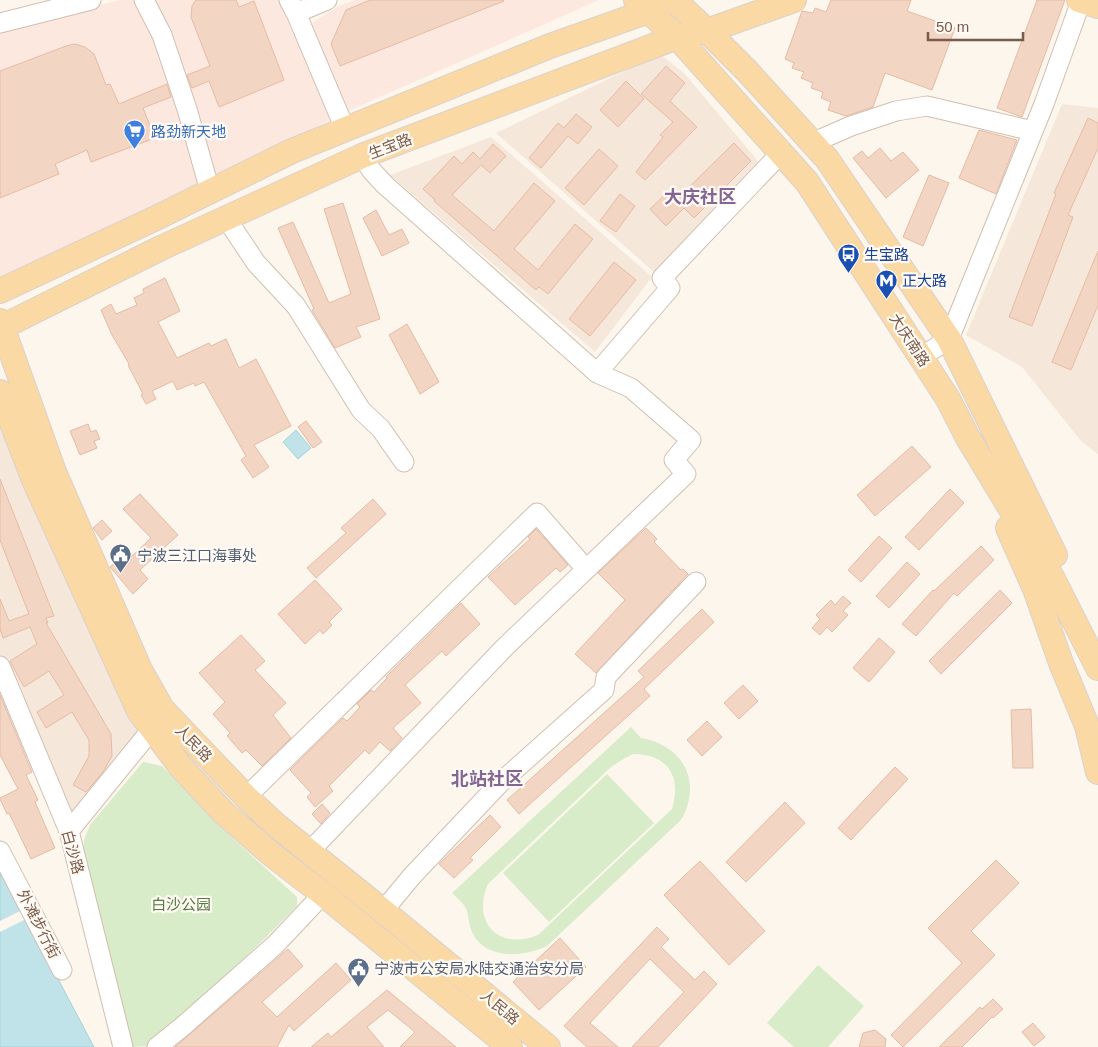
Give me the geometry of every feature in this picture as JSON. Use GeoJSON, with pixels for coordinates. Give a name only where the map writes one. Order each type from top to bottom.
{"type":"FeatureCollection","features":[{"type":"Feature","properties":{"kind":"main road","name":"生宝路"},"geometry":{"type":"LineString","coordinates":[[1,325],[226,218],[362,156],[677,37],[707,30],[794,0]]}},
{"type":"Feature","properties":{"kind":"main road"},"geometry":{"type":"LineString","coordinates":[[1080,0],[1098,6]]}},
{"type":"Feature","properties":{"kind":"main road"},"geometry":{"type":"LineString","coordinates":[[0,291],[156,218],[292,151],[550,46],[642,5],[678,1],[747,71],[827,159],[949,339],[1098,642]]}},
{"type":"Feature","properties":{"kind":"main road","name":"大庆南路"},"geometry":{"type":"LineString","coordinates":[[642,5],[677,37],[807,182],[948,399],[968,438],[1054,579],[1098,668]]}},
{"type":"Feature","properties":{"kind":"main road","name":"人民路"},"geometry":{"type":"LineString","coordinates":[[1,325],[54,472],[140,670],[162,709],[246,797],[276,825],[384,911],[548,1047]]}},
{"type":"Feature","properties":{"kind":"main road","name":"人民路"},"geometry":{"type":"LineString","coordinates":[[0,392],[38,489],[140,711],[180,766],[224,812],[271,854],[323,894],[510,1047]]}},
{"type":"Feature","properties":{"kind":"main road"},"geometry":{"type":"LineString","coordinates":[[968,438],[1035,589],[1061,663],[1087,726],[1098,772]]}},
{"type":"Feature","properties":{"kind":"street"},"geometry":{"type":"LineString","coordinates":[[0,24],[91,0]]}},
{"type":"Feature","properties":{"kind":"street"},"geometry":{"type":"LineString","coordinates":[[144,0],[162,35],[188,109],[210,191]]}},
{"type":"Feature","properties":{"kind":"street"},"geometry":{"type":"LineString","coordinates":[[327,0],[292,6],[346,129]]}},
{"type":"Feature","properties":{"kind":"street"},"geometry":{"type":"LineString","coordinates":[[921,357],[949,339],[1033,132],[1080,0]]}},
{"type":"Feature","properties":{"kind":"street"},"geometry":{"type":"LineString","coordinates":[[812,143],[851,126],[896,110],[927,106],[1033,132]]}},
{"type":"Feature","properties":{"kind":"street"},"geometry":{"type":"LineString","coordinates":[[597,373],[670,288],[662,278],[781,153]]}},
{"type":"Feature","properties":{"kind":"street"},"geometry":{"type":"LineString","coordinates":[[310,851],[504,648],[686,474],[674,460],[692,440],[631,388],[597,373],[385,185],[362,156]]}},
{"type":"Feature","properties":{"kind":"street"},"geometry":{"type":"LineString","coordinates":[[226,218],[256,263],[296,306],[361,410],[381,429],[404,462]]}},
{"type":"Feature","properties":{"kind":"street"},"geometry":{"type":"LineString","coordinates":[[246,797],[537,513],[586,569]]}},
{"type":"Feature","properties":{"kind":"street"},"geometry":{"type":"LineString","coordinates":[[384,911],[412,876],[501,782],[604,690],[606,677],[696,582]]}},
{"type":"Feature","properties":{"kind":"street","name":"白沙路"},"geometry":{"type":"LineString","coordinates":[[0,666],[69,831],[123,1047]]}},
{"type":"Feature","properties":{"kind":"street"},"geometry":{"type":"LineString","coordinates":[[69,831],[152,729]]}},
{"type":"Feature","properties":{"kind":"street","name":"外滩步行街"},"geometry":{"type":"LineString","coordinates":[[0,851],[62,970]]}},
{"type":"Feature","properties":{"kind":"street"},"geometry":{"type":"LineString","coordinates":[[157,1047],[275,945],[323,894]]}},
{"type":"Feature","properties":{"kind":"shaded area","name":"路劲新天地"},"geometry":{"type":"Polygon","coordinates":[[[120,0],[280,0],[293,35],[339,6],[354,0],[599,0],[344,113],[0,283],[0,32],[120,0]]]}},
{"type":"Feature","properties":{"kind":"shaded area"},"geometry":{"type":"Polygon","coordinates":[[[660,54],[684,73],[763,167],[655,273],[496,133],[660,54]]]}},
{"type":"Feature","properties":{"kind":"shaded area"},"geometry":{"type":"Polygon","coordinates":[[[1062,104],[1098,108],[1098,454],[1081,441],[1022,367],[966,335],[1062,104]]]}},
{"type":"Feature","properties":{"kind":"shaded area"},"geometry":{"type":"Polygon","coordinates":[[[491,137],[652,277],[595,352],[390,175],[491,137]]]}},
{"type":"Feature","properties":{"kind":"shaded area"},"geometry":{"type":"Polygon","coordinates":[[[0,412],[143,730],[71,820],[0,654],[0,412]]]}},
{"type":"Feature","properties":{"kind":"green space"},"geometry":{"type":"Polygon","coordinates":[[[631,727],[641,738],[668,748],[685,767],[689,779],[690,792],[681,820],[547,946],[538,950],[517,954],[497,952],[487,948],[473,934],[466,908],[452,893],[631,727]],[[633,754],[611,767],[488,884],[483,910],[486,921],[492,930],[501,936],[511,939],[524,939],[538,935],[672,809],[675,787],[669,770],[655,758],[633,754]]]}},
{"type":"Feature","properties":{"kind":"green space","name":"白沙公园"},"geometry":{"type":"Polygon","coordinates":[[[143,762],[162,766],[215,822],[297,897],[297,906],[229,974],[150,1046],[133,1047],[127,1045],[83,857],[84,840],[90,825],[143,762]]]}},
{"type":"Feature","properties":{"kind":"green space"},"geometry":{"type":"Polygon","coordinates":[[[607,774],[654,823],[549,922],[503,873],[607,774]]]}},
{"type":"Feature","properties":{"kind":"green space"},"geometry":{"type":"Polygon","coordinates":[[[818,965],[864,1006],[828,1047],[794,1047],[767,1023],[818,965]]]}},
{"type":"Feature","properties":{"kind":"water"},"geometry":{"type":"Polygon","coordinates":[[[296,430],[311,448],[298,459],[283,442],[296,430]]]}},
{"type":"Feature","properties":{"kind":"water"},"geometry":{"type":"Polygon","coordinates":[[[0,869],[94,1047],[0,1047],[0,869]]]}},
{"type":"Feature","properties":{"kind":"pier"},"geometry":{"type":"Polygon","coordinates":[[[24,909],[28,918],[0,932],[0,921],[24,909]]]}},
{"type":"Feature","properties":{"kind":"building"},"geometry":{"type":"Polygon","coordinates":[[[196,0],[236,0],[239,7],[254,1],[284,80],[219,107],[209,81],[192,88],[187,75],[210,66],[191,17],[192,6],[196,0]]]}},
{"type":"Feature","properties":{"kind":"building"},"geometry":{"type":"Polygon","coordinates":[[[370,0],[504,1],[340,66],[331,44],[346,10],[370,0]]]}},
{"type":"Feature","properties":{"kind":"building"},"geometry":{"type":"Polygon","coordinates":[[[831,0],[911,0],[907,11],[955,28],[932,90],[885,73],[873,107],[846,116],[828,110],[831,102],[821,98],[823,92],[811,88],[813,83],[801,78],[804,72],[792,68],[794,63],[785,59],[802,11],[813,13],[815,8],[826,12],[831,0]]]}},
{"type":"Feature","properties":{"kind":"building"},"geometry":{"type":"Polygon","coordinates":[[[1037,0],[1065,0],[1022,117],[997,108],[1037,0]]]}},
{"type":"Feature","properties":{"kind":"building"},"geometry":{"type":"Polygon","coordinates":[[[75,44],[85,47],[94,54],[106,85],[110,84],[119,104],[167,84],[171,97],[143,108],[155,138],[91,162],[87,150],[55,164],[59,174],[0,198],[0,71],[75,44]]]}},
{"type":"Feature","properties":{"kind":"building"},"geometry":{"type":"Polygon","coordinates":[[[666,66],[685,83],[670,101],[697,127],[645,180],[636,172],[663,137],[660,135],[673,122],[641,94],[666,66]]]}},
{"type":"Feature","properties":{"kind":"building"},"geometry":{"type":"Polygon","coordinates":[[[626,81],[644,99],[618,127],[600,110],[626,81]]]}},
{"type":"Feature","properties":{"kind":"building"},"geometry":{"type":"Polygon","coordinates":[[[576,114],[592,127],[578,144],[568,136],[541,168],[529,158],[558,123],[564,128],[576,114]]]}},
{"type":"Feature","properties":{"kind":"building"},"geometry":{"type":"Polygon","coordinates":[[[1088,118],[1098,123],[1098,148],[1068,215],[1073,217],[1032,326],[1009,317],[1056,194],[1054,193],[1088,118]]]}},
{"type":"Feature","properties":{"kind":"building"},"geometry":{"type":"Polygon","coordinates":[[[979,130],[1017,140],[996,194],[959,178],[979,130]]]}},
{"type":"Feature","properties":{"kind":"building"},"geometry":{"type":"Polygon","coordinates":[[[734,143],[751,161],[694,218],[684,208],[666,226],[650,209],[670,190],[678,198],[734,143]]]}},
{"type":"Feature","properties":{"kind":"building"},"geometry":{"type":"Polygon","coordinates":[[[493,144],[506,156],[490,173],[481,165],[452,195],[494,231],[534,183],[555,201],[514,249],[538,270],[575,224],[593,239],[548,294],[539,287],[536,290],[434,201],[423,189],[454,156],[462,164],[473,152],[480,159],[493,144]]]}},
{"type":"Feature","properties":{"kind":"building"},"geometry":{"type":"Polygon","coordinates":[[[880,148],[891,161],[903,152],[919,170],[886,198],[853,158],[862,151],[868,158],[880,148]]]}},
{"type":"Feature","properties":{"kind":"building"},"geometry":{"type":"Polygon","coordinates":[[[599,149],[618,166],[584,205],[565,188],[599,149]]]}},
{"type":"Feature","properties":{"kind":"building"},"geometry":{"type":"Polygon","coordinates":[[[929,175],[949,183],[923,246],[903,237],[929,175]]]}},
{"type":"Feature","properties":{"kind":"building"},"geometry":{"type":"Polygon","coordinates":[[[620,194],[635,206],[616,232],[600,221],[620,194]]]}},
{"type":"Feature","properties":{"kind":"building"},"geometry":{"type":"Polygon","coordinates":[[[343,203],[380,319],[356,327],[361,337],[335,348],[312,310],[314,309],[278,228],[293,222],[329,303],[351,294],[324,209],[343,203]]]}},
{"type":"Feature","properties":{"kind":"building"},"geometry":{"type":"Polygon","coordinates":[[[376,210],[389,235],[402,229],[409,243],[382,256],[363,218],[376,210]]]}},
{"type":"Feature","properties":{"kind":"building"},"geometry":{"type":"Polygon","coordinates":[[[1098,251],[1098,305],[1071,370],[1052,362],[1098,251]]]}},
{"type":"Feature","properties":{"kind":"building"},"geometry":{"type":"Polygon","coordinates":[[[614,262],[636,280],[590,336],[569,319],[614,262]]]}},
{"type":"Feature","properties":{"kind":"building"},"geometry":{"type":"Polygon","coordinates":[[[165,278],[180,311],[158,322],[177,358],[209,343],[211,346],[226,339],[239,368],[256,359],[291,426],[254,445],[269,467],[253,478],[241,460],[246,456],[204,382],[195,386],[194,383],[177,390],[173,381],[152,391],[156,399],[146,404],[129,364],[112,335],[101,310],[111,304],[116,314],[137,305],[134,298],[144,293],[143,289],[165,278]]]}},
{"type":"Feature","properties":{"kind":"building"},"geometry":{"type":"Polygon","coordinates":[[[407,324],[439,382],[420,394],[389,335],[407,324]]]}},
{"type":"Feature","properties":{"kind":"building"},"geometry":{"type":"Polygon","coordinates":[[[306,421],[322,442],[313,448],[298,427],[306,421]]]}},
{"type":"Feature","properties":{"kind":"building"},"geometry":{"type":"Polygon","coordinates":[[[88,424],[91,432],[96,430],[100,439],[94,441],[97,448],[80,455],[70,431],[88,424]]]}},
{"type":"Feature","properties":{"kind":"building"},"geometry":{"type":"Polygon","coordinates":[[[912,446],[931,467],[875,516],[857,495],[912,446]]]}},
{"type":"Feature","properties":{"kind":"building"},"geometry":{"type":"Polygon","coordinates":[[[0,479],[54,616],[46,618],[48,623],[46,623],[111,734],[112,756],[103,772],[86,792],[73,785],[89,756],[89,740],[72,712],[46,728],[37,712],[64,695],[49,671],[24,687],[10,661],[37,644],[30,627],[3,638],[0,629],[0,599],[9,621],[29,614],[0,540],[0,479]]]}},
{"type":"Feature","properties":{"kind":"building"},"geometry":{"type":"Polygon","coordinates":[[[950,489],[964,503],[919,550],[905,537],[950,489]]]}},
{"type":"Feature","properties":{"kind":"building"},"geometry":{"type":"Polygon","coordinates":[[[140,494],[178,535],[140,570],[148,579],[133,594],[110,567],[124,554],[129,559],[151,538],[123,509],[140,494]]]}},
{"type":"Feature","properties":{"kind":"building"},"geometry":{"type":"Polygon","coordinates":[[[373,499],[386,514],[316,578],[307,568],[346,533],[341,528],[373,499]]]}},
{"type":"Feature","properties":{"kind":"building"},"geometry":{"type":"Polygon","coordinates":[[[102,520],[112,531],[102,540],[93,528],[102,520]]]}},
{"type":"Feature","properties":{"kind":"building"},"geometry":{"type":"Polygon","coordinates":[[[646,528],[657,539],[654,542],[681,570],[683,569],[688,574],[596,673],[575,654],[625,600],[598,573],[646,528]]]}},
{"type":"Feature","properties":{"kind":"building"},"geometry":{"type":"Polygon","coordinates":[[[536,529],[568,565],[560,572],[556,568],[515,605],[488,577],[530,539],[528,537],[536,529]]]}},
{"type":"Feature","properties":{"kind":"building"},"geometry":{"type":"Polygon","coordinates":[[[879,536],[892,548],[861,582],[848,570],[879,536]]]}},
{"type":"Feature","properties":{"kind":"building"},"geometry":{"type":"Polygon","coordinates":[[[981,546],[994,560],[957,596],[954,593],[916,636],[902,624],[933,590],[981,546]]]}},
{"type":"Feature","properties":{"kind":"building"},"geometry":{"type":"Polygon","coordinates":[[[907,562],[920,574],[889,608],[876,596],[907,562]]]}},
{"type":"Feature","properties":{"kind":"building"},"geometry":{"type":"Polygon","coordinates":[[[315,580],[342,609],[329,622],[332,625],[323,634],[320,630],[305,644],[278,614],[315,580]]]}},
{"type":"Feature","properties":{"kind":"building"},"geometry":{"type":"Polygon","coordinates":[[[1000,590],[1012,603],[941,674],[929,661],[1000,590]]]}},
{"type":"Feature","properties":{"kind":"building"},"geometry":{"type":"Polygon","coordinates":[[[843,596],[851,603],[843,611],[848,615],[832,632],[827,627],[820,635],[812,628],[820,619],[816,615],[831,600],[835,605],[843,596]]]}},
{"type":"Feature","properties":{"kind":"building"},"geometry":{"type":"Polygon","coordinates":[[[461,603],[480,624],[446,656],[442,651],[405,685],[421,703],[393,728],[402,738],[390,751],[380,742],[369,754],[365,750],[329,786],[333,791],[315,807],[307,797],[311,793],[290,770],[343,718],[347,721],[360,707],[357,704],[371,690],[374,692],[386,677],[461,603]]]}},
{"type":"Feature","properties":{"kind":"building"},"geometry":{"type":"Polygon","coordinates":[[[702,609],[714,622],[644,689],[650,696],[519,814],[507,800],[644,677],[638,671],[702,609]]]}},
{"type":"Feature","properties":{"kind":"building"},"geometry":{"type":"Polygon","coordinates":[[[241,635],[265,661],[255,670],[286,703],[273,715],[291,738],[262,766],[246,750],[242,753],[227,736],[230,733],[213,714],[225,702],[199,673],[241,635]]]}},
{"type":"Feature","properties":{"kind":"building"},"geometry":{"type":"Polygon","coordinates":[[[879,638],[895,652],[869,682],[853,668],[879,638]]]}},
{"type":"Feature","properties":{"kind":"building"},"geometry":{"type":"Polygon","coordinates":[[[743,685],[758,701],[739,719],[724,703],[743,685]]]}},
{"type":"Feature","properties":{"kind":"building"},"geometry":{"type":"Polygon","coordinates":[[[0,695],[32,772],[26,775],[38,800],[35,802],[55,848],[31,859],[9,813],[7,814],[0,799],[18,789],[0,755],[0,695]]]}},
{"type":"Feature","properties":{"kind":"building"},"geometry":{"type":"Polygon","coordinates":[[[1031,709],[1033,768],[1013,768],[1011,710],[1031,709]]]}},
{"type":"Feature","properties":{"kind":"building"},"geometry":{"type":"Polygon","coordinates":[[[707,721],[722,737],[702,756],[687,740],[707,721]]]}},
{"type":"Feature","properties":{"kind":"building"},"geometry":{"type":"Polygon","coordinates":[[[895,767],[908,779],[851,840],[838,828],[895,767]]]}},
{"type":"Feature","properties":{"kind":"building"},"geometry":{"type":"Polygon","coordinates":[[[785,802],[805,823],[746,882],[726,862],[785,802]]]}},
{"type":"Feature","properties":{"kind":"building"},"geometry":{"type":"Polygon","coordinates":[[[322,804],[330,813],[321,824],[312,814],[322,804]]]}},
{"type":"Feature","properties":{"kind":"building"},"geometry":{"type":"Polygon","coordinates":[[[490,815],[501,827],[470,858],[473,860],[454,878],[439,864],[490,815]]]}},
{"type":"Feature","properties":{"kind":"building"},"geometry":{"type":"Polygon","coordinates":[[[996,860],[1019,883],[971,931],[995,955],[903,1047],[891,1035],[962,963],[928,928],[996,860]]]}},
{"type":"Feature","properties":{"kind":"building"},"geometry":{"type":"Polygon","coordinates":[[[700,861],[765,931],[729,965],[664,895],[700,861]]]}},
{"type":"Feature","properties":{"kind":"building"},"geometry":{"type":"Polygon","coordinates":[[[657,927],[669,939],[661,947],[695,980],[704,971],[717,984],[658,1047],[632,1047],[684,992],[650,959],[590,1023],[618,1047],[587,1047],[564,1026],[657,927]]]}},
{"type":"Feature","properties":{"kind":"building"},"geometry":{"type":"Polygon","coordinates":[[[560,938],[586,967],[539,1010],[513,982],[560,938]]]}},
{"type":"Feature","properties":{"kind":"building"},"geometry":{"type":"Polygon","coordinates":[[[288,949],[303,966],[262,1002],[277,1017],[336,963],[351,980],[294,1031],[289,1025],[277,1047],[175,1047],[288,949]]]}},
{"type":"Feature","properties":{"kind":"building"},"geometry":{"type":"Polygon","coordinates":[[[387,990],[456,1047],[400,1047],[415,1032],[388,1010],[367,1027],[384,1047],[311,1047],[328,1033],[331,1037],[387,990]]]}},
{"type":"Feature","properties":{"kind":"building"},"geometry":{"type":"Polygon","coordinates":[[[993,999],[1003,1009],[992,1017],[962,1047],[939,1047],[980,1007],[982,1009],[993,999]]]}},
{"type":"Feature","properties":{"kind":"building"},"geometry":{"type":"Polygon","coordinates":[[[1033,1023],[1045,1037],[1034,1046],[1022,1032],[1033,1023]]]}},
{"type":"Feature","properties":{"kind":"building"},"geometry":{"type":"Polygon","coordinates":[[[875,1030],[886,1039],[885,1047],[859,1047],[863,1033],[875,1030]]]}},
{"type":"Feature","properties":{"kind":"place","name":"路劲新天地"},"geometry":{"type":"Point","coordinates":[135,150]}},
{"type":"Feature","properties":{"kind":"place","name":"生宝路"},"geometry":{"type":"Point","coordinates":[848,273]}},
{"type":"Feature","properties":{"kind":"place","name":"正大路"},"geometry":{"type":"Point","coordinates":[886,299]}},
{"type":"Feature","properties":{"kind":"place","name":"宁波三江口海事处"},"geometry":{"type":"Point","coordinates":[121,574]}},
{"type":"Feature","properties":{"kind":"place","name":"宁波市公安局水陆交通治安分局"},"geometry":{"type":"Point","coordinates":[358,987]}},
{"type":"Feature","properties":{"kind":"district","name":"大庆社区"},"geometry":{"type":"Point","coordinates":[700,197]}},
{"type":"Feature","properties":{"kind":"district","name":"北站社区"},"geometry":{"type":"Point","coordinates":[487,779]}}]}
